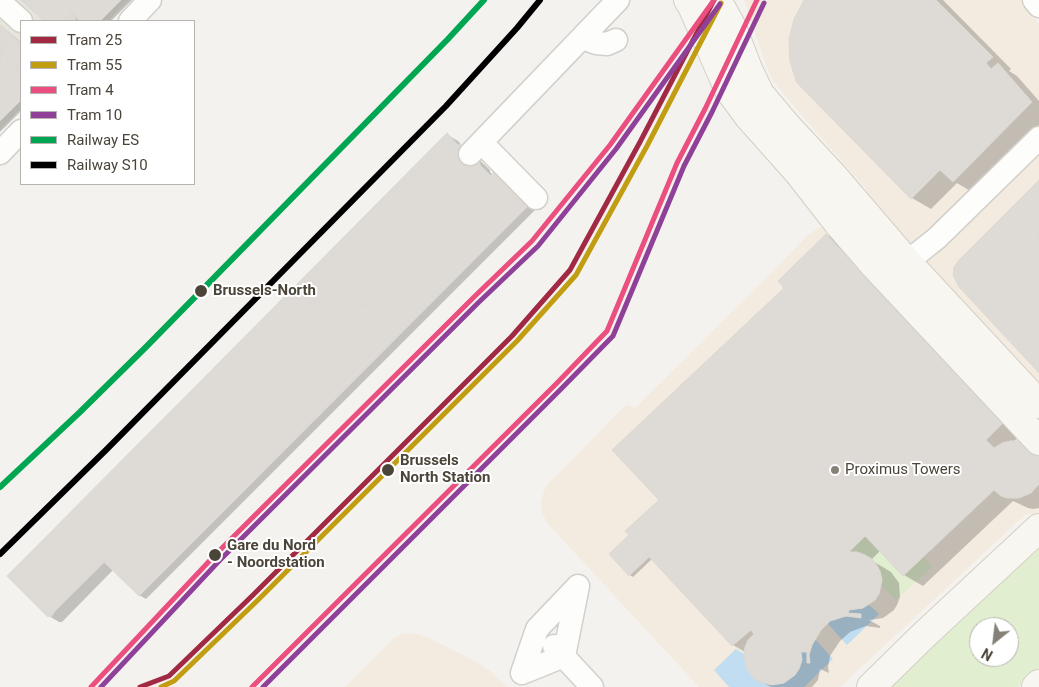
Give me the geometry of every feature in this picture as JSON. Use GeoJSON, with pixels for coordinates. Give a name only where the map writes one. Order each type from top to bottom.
{"type":"FeatureCollection","features":[{"type":"Feature","properties":{"kind":"street"},"geometry":{"type":"LineString","coordinates":[[131,20],[150,0]]}},
{"type":"Feature","properties":{"kind":"street"},"geometry":{"type":"LineString","coordinates":[[536,198],[476,148],[618,0]]}},
{"type":"Feature","properties":{"kind":"street"},"geometry":{"type":"LineString","coordinates":[[1034,0],[1039,6]]}},
{"type":"Feature","properties":{"kind":"street"},"geometry":{"type":"LineString","coordinates":[[0,2],[21,20]]}},
{"type":"Feature","properties":{"kind":"street"},"geometry":{"type":"LineString","coordinates":[[698,2],[732,27],[760,94],[786,125],[827,189],[907,262],[1039,404]]}},
{"type":"Feature","properties":{"kind":"street"},"geometry":{"type":"LineString","coordinates":[[582,38],[596,43],[607,44],[616,40]]}},
{"type":"Feature","properties":{"kind":"street"},"geometry":{"type":"LineString","coordinates":[[0,152],[20,132]]}},
{"type":"Feature","properties":{"kind":"street"},"geometry":{"type":"LineString","coordinates":[[907,262],[937,238],[1039,138]]}},
{"type":"Feature","properties":{"kind":"street"},"geometry":{"type":"LineString","coordinates":[[827,189],[837,222],[876,267],[1039,441]]}},
{"type":"Feature","properties":{"kind":"street"},"geometry":{"type":"LineString","coordinates":[[871,687],[1039,528]]}},
{"type":"Feature","properties":{"kind":"street"},"geometry":{"type":"LineString","coordinates":[[578,586],[564,656],[522,673],[538,628],[578,586]]}},
{"type":"Feature","properties":{"kind":"street"},"geometry":{"type":"LineString","coordinates":[[538,628],[592,687]]}},
{"type":"Feature","properties":{"kind":"street"},"geometry":{"type":"LineString","coordinates":[[1036,687],[1039,684]]}},
{"type":"Feature","properties":{"kind":"shaded area"},"geometry":{"type":"Polygon","coordinates":[[[0,0],[129,0],[109,20],[20,20],[20,109],[0,130],[0,0]]]}},
{"type":"Feature","properties":{"kind":"shaded area"},"geometry":{"type":"Polygon","coordinates":[[[744,0],[1021,0],[1039,24],[1039,510],[1035,514],[1026,514],[840,687],[699,687],[548,524],[542,513],[541,502],[547,485],[624,407],[628,405],[635,408],[806,237],[819,227],[827,226],[829,228],[868,191],[773,81],[766,66],[744,0]]]}},
{"type":"Feature","properties":{"kind":"shaded area"},"geometry":{"type":"Polygon","coordinates":[[[413,633],[429,638],[475,661],[490,671],[507,687],[345,687],[394,638],[402,634],[413,633]]]}},
{"type":"Feature","properties":{"kind":"green space"},"geometry":{"type":"Polygon","coordinates":[[[865,536],[903,576],[923,557],[932,567],[896,600],[881,585],[880,571],[872,559],[857,552],[849,552],[865,536]]]}},
{"type":"Feature","properties":{"kind":"green space"},"geometry":{"type":"Polygon","coordinates":[[[1039,545],[1039,668],[1019,687],[886,687],[1039,545]]]}},
{"type":"Feature","properties":{"kind":"water"},"geometry":{"type":"Polygon","coordinates":[[[869,605],[879,614],[847,645],[828,624],[830,621],[846,616],[861,617],[861,614],[848,613],[849,610],[869,605]]]}},
{"type":"Feature","properties":{"kind":"water"},"geometry":{"type":"Polygon","coordinates":[[[815,639],[833,659],[804,687],[729,687],[714,670],[736,649],[744,654],[746,667],[754,679],[773,685],[784,683],[795,675],[802,660],[801,652],[807,652],[807,662],[810,663],[809,655],[815,639]]]}},
{"type":"Feature","properties":{"kind":"building"},"geometry":{"type":"Polygon","coordinates":[[[21,0],[63,0],[73,14],[64,20],[43,20],[21,0]]]}},
{"type":"Feature","properties":{"kind":"building"},"geometry":{"type":"Polygon","coordinates":[[[63,0],[83,0],[97,20],[78,20],[63,0]]]}},
{"type":"Feature","properties":{"kind":"building"},"geometry":{"type":"Polygon","coordinates":[[[83,0],[121,0],[101,20],[97,20],[83,0]]]}},
{"type":"Feature","properties":{"kind":"building"},"geometry":{"type":"Polygon","coordinates":[[[804,0],[936,0],[993,57],[986,63],[991,69],[998,63],[1032,102],[953,182],[940,170],[911,199],[796,81],[790,61],[789,39],[794,19],[804,0]]]}},
{"type":"Feature","properties":{"kind":"building"},"geometry":{"type":"Polygon","coordinates":[[[73,14],[76,19],[74,20],[64,20],[73,14]]]}},
{"type":"Feature","properties":{"kind":"building"},"geometry":{"type":"Polygon","coordinates":[[[0,25],[13,36],[1,50],[0,49],[0,25]]]}},
{"type":"Feature","properties":{"kind":"building"},"geometry":{"type":"Polygon","coordinates":[[[13,36],[20,42],[20,71],[9,61],[1,50],[13,36]]]}},
{"type":"Feature","properties":{"kind":"building"},"geometry":{"type":"Polygon","coordinates":[[[0,49],[9,61],[0,71],[0,49]]]}},
{"type":"Feature","properties":{"kind":"building"},"geometry":{"type":"Polygon","coordinates":[[[9,61],[20,71],[20,97],[0,79],[0,71],[9,61]]]}},
{"type":"Feature","properties":{"kind":"building"},"geometry":{"type":"Polygon","coordinates":[[[0,79],[20,97],[20,101],[9,112],[0,103],[0,79]]]}},
{"type":"Feature","properties":{"kind":"building"},"geometry":{"type":"Polygon","coordinates":[[[0,103],[9,112],[0,121],[0,103]]]}},
{"type":"Feature","properties":{"kind":"building"},"geometry":{"type":"Polygon","coordinates":[[[447,133],[480,163],[490,176],[382,285],[381,291],[369,303],[364,306],[363,304],[215,452],[217,454],[214,459],[203,470],[198,473],[196,471],[51,617],[48,617],[7,576],[447,133]]]}},
{"type":"Feature","properties":{"kind":"building"},"geometry":{"type":"Polygon","coordinates":[[[508,158],[542,192],[139,596],[104,562],[196,471],[198,473],[203,470],[214,459],[217,454],[215,452],[363,304],[364,306],[369,303],[381,291],[382,285],[508,158]]]}},
{"type":"Feature","properties":{"kind":"building"},"geometry":{"type":"Polygon","coordinates":[[[1039,180],[1039,236],[1012,207],[1039,180]]]}},
{"type":"Feature","properties":{"kind":"building"},"geometry":{"type":"Polygon","coordinates":[[[1012,207],[1039,236],[1039,373],[959,287],[953,275],[954,267],[959,260],[1012,207]]]}},
{"type":"Feature","properties":{"kind":"building","name":"Proximus Towers"},"geometry":{"type":"Polygon","coordinates":[[[826,234],[1004,422],[986,440],[994,448],[1002,443],[1018,441],[1026,444],[1038,453],[1039,484],[1031,493],[1019,498],[1007,498],[994,490],[903,576],[865,536],[849,552],[865,555],[876,564],[882,580],[879,594],[875,600],[863,608],[849,610],[848,613],[861,614],[861,618],[846,616],[830,621],[821,630],[812,645],[809,655],[810,663],[807,663],[807,652],[801,652],[802,660],[795,675],[784,683],[772,685],[754,679],[746,667],[744,654],[748,640],[754,634],[751,630],[732,646],[625,531],[659,500],[612,450],[784,288],[778,281],[826,234]]]}},
{"type":"Feature","properties":{"kind":"building"},"geometry":{"type":"Polygon","coordinates":[[[629,535],[649,557],[629,576],[609,554],[629,535]]]}},
{"type":"Feature","properties":{"kind":"tram line","name":"25"},"geometry":{"type":"LineString","coordinates":[[140,687],[169,676],[253,595],[512,336],[570,270],[640,142],[714,0]]}},
{"type":"Feature","properties":{"kind":"tram line","name":"4"},"geometry":{"type":"LineString","coordinates":[[91,687],[215,555],[532,241],[610,145],[714,0]]}},
{"type":"Feature","properties":{"kind":"tram line","name":"4"},"geometry":{"type":"LineString","coordinates":[[252,687],[607,331],[677,163],[757,0]]}},
{"type":"Feature","properties":{"kind":"tram line","name":"55"},"geometry":{"type":"LineString","coordinates":[[161,687],[174,681],[258,600],[517,341],[576,275],[647,146],[721,3]]}},
{"type":"Feature","properties":{"kind":"tram line","name":"10"},"geometry":{"type":"LineString","coordinates":[[263,687],[613,336],[684,166],[764,3]]}},
{"type":"Feature","properties":{"kind":"tram line","name":"10"},"geometry":{"type":"LineString","coordinates":[[101,687],[220,560],[479,302],[538,246],[616,149],[720,4]]}},
{"type":"Feature","properties":{"kind":"rail line","name":"ES"},"geometry":{"type":"LineString","coordinates":[[0,487],[146,347],[484,0]]}},
{"type":"Feature","properties":{"kind":"rail line","name":"S10"},"geometry":{"type":"LineString","coordinates":[[0,554],[106,450],[446,106],[540,0]]}},
{"type":"Feature","properties":{"kind":"place","name":"Brussels-North"},"geometry":{"type":"Point","coordinates":[201,291]}},
{"type":"Feature","properties":{"kind":"place","name":"Brussels North Station"},"geometry":{"type":"Point","coordinates":[388,470]}},
{"type":"Feature","properties":{"kind":"place","name":"Proximus Towers"},"geometry":{"type":"Point","coordinates":[835,470]}},
{"type":"Feature","properties":{"kind":"place","name":"Gare du Nord - Noordstation"},"geometry":{"type":"Point","coordinates":[215,555]}}]}
